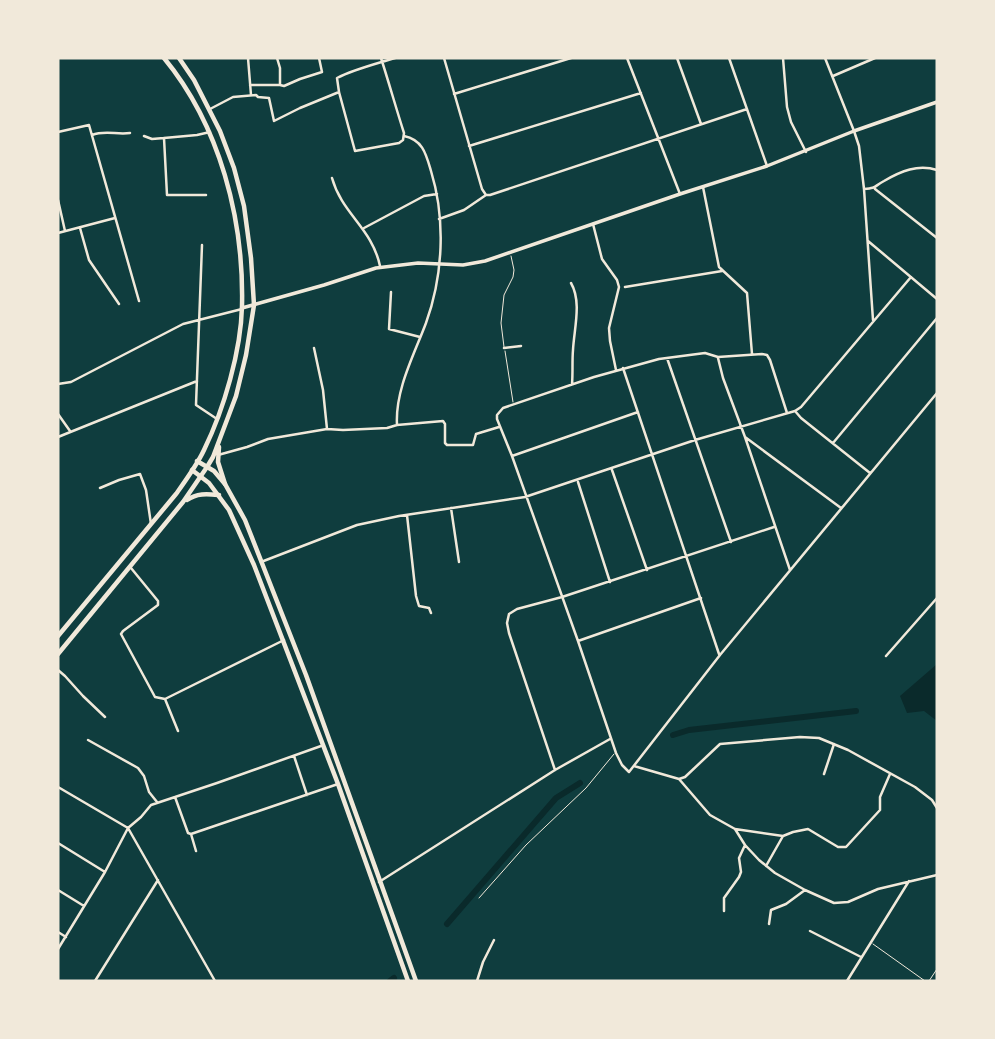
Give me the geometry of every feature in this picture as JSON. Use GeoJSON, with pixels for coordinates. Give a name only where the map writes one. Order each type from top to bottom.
{"type":"FeatureCollection","features":[{"type":"Feature","properties":{"kind":"main road"},"geometry":{"type":"LineString","coordinates":[[59,632],[176,494],[192,470],[217,419],[236,353],[242,309],[239,246],[224,170],[209,132],[185,88],[164,58]]}},
{"type":"Feature","properties":{"kind":"main road"},"geometry":{"type":"LineString","coordinates":[[58,654],[183,502],[207,467],[236,396],[246,355],[254,305],[244,206],[228,151],[210,109],[179,58]]}},
{"type":"Feature","properties":{"kind":"main road"},"geometry":{"type":"LineString","coordinates":[[233,209],[244,206]]}},
{"type":"Feature","properties":{"kind":"main road"},"geometry":{"type":"LineString","coordinates":[[219,440],[218,461],[225,484]]}},
{"type":"Feature","properties":{"kind":"main road"},"geometry":{"type":"LineString","coordinates":[[197,461],[214,471],[225,484],[245,520],[345,782],[416,981]]}},
{"type":"Feature","properties":{"kind":"main road"},"geometry":{"type":"LineString","coordinates":[[192,470],[209,483],[235,521],[284,640],[408,981]]}},
{"type":"Feature","properties":{"kind":"main road"},"geometry":{"type":"LineString","coordinates":[[183,502],[192,496],[219,495]]}},
{"type":"Feature","properties":{"kind":"main road"},"geometry":{"type":"LineString","coordinates":[[391,937],[398,934]]}},
{"type":"Feature","properties":{"kind":"street"},"geometry":{"type":"LineString","coordinates":[[248,58],[251,95]]}},
{"type":"Feature","properties":{"kind":"street"},"geometry":{"type":"LineString","coordinates":[[277,58],[280,85]]}},
{"type":"Feature","properties":{"kind":"street"},"geometry":{"type":"LineString","coordinates":[[250,85],[284,86],[322,72],[319,58]]}},
{"type":"Feature","properties":{"kind":"street"},"geometry":{"type":"LineString","coordinates":[[382,60],[404,134],[399,143],[355,151],[337,78],[382,60],[395,58]]}},
{"type":"Feature","properties":{"kind":"street"},"geometry":{"type":"LineString","coordinates":[[444,58],[486,195]]}},
{"type":"Feature","properties":{"kind":"street"},"geometry":{"type":"LineString","coordinates":[[454,94],[571,58]]}},
{"type":"Feature","properties":{"kind":"street"},"geometry":{"type":"LineString","coordinates":[[627,58],[680,194]]}},
{"type":"Feature","properties":{"kind":"street"},"geometry":{"type":"LineString","coordinates":[[677,58],[702,125]]}},
{"type":"Feature","properties":{"kind":"street"},"geometry":{"type":"LineString","coordinates":[[729,58],[767,166]]}},
{"type":"Feature","properties":{"kind":"street"},"geometry":{"type":"LineString","coordinates":[[783,58],[787,107],[791,122],[806,152]]}},
{"type":"Feature","properties":{"kind":"street"},"geometry":{"type":"LineString","coordinates":[[825,58],[859,146],[873,322]]}},
{"type":"Feature","properties":{"kind":"street"},"geometry":{"type":"LineString","coordinates":[[832,76],[875,58]]}},
{"type":"Feature","properties":{"kind":"street"},"geometry":{"type":"LineString","coordinates":[[210,109],[233,97],[256,95],[269,98],[274,121],[339,92]]}},
{"type":"Feature","properties":{"kind":"street"},"geometry":{"type":"LineString","coordinates":[[470,146],[640,93]]}},
{"type":"Feature","properties":{"kind":"street"},"geometry":{"type":"LineString","coordinates":[[58,384],[71,383],[176,327],[200,319],[381,267],[418,262],[467,265],[510,253],[767,166],[854,131],[937,102]]}},
{"type":"Feature","properties":{"kind":"street"},"geometry":{"type":"LineString","coordinates":[[439,219],[464,210],[486,195],[747,109]]}},
{"type":"Feature","properties":{"kind":"street"},"geometry":{"type":"LineString","coordinates":[[58,132],[89,125],[139,302]]}},
{"type":"Feature","properties":{"kind":"street"},"geometry":{"type":"LineString","coordinates":[[92,135],[105,131],[130,133]]}},
{"type":"Feature","properties":{"kind":"street"},"geometry":{"type":"LineString","coordinates":[[144,136],[152,139],[209,132]]}},
{"type":"Feature","properties":{"kind":"street"},"geometry":{"type":"LineString","coordinates":[[397,425],[396,411],[401,389],[426,322],[438,279],[441,237],[437,194],[425,151],[413,138],[404,134]]}},
{"type":"Feature","properties":{"kind":"street"},"geometry":{"type":"LineString","coordinates":[[164,138],[167,195],[206,195]]}},
{"type":"Feature","properties":{"kind":"street"},"geometry":{"type":"LineString","coordinates":[[875,189],[885,181],[914,168],[937,170]]}},
{"type":"Feature","properties":{"kind":"street"},"geometry":{"type":"LineString","coordinates":[[332,178],[339,198],[374,246],[381,267]]}},
{"type":"Feature","properties":{"kind":"street"},"geometry":{"type":"LineString","coordinates":[[703,187],[719,267],[747,293],[752,354]]}},
{"type":"Feature","properties":{"kind":"street"},"geometry":{"type":"LineString","coordinates":[[864,189],[875,189],[937,238]]}},
{"type":"Feature","properties":{"kind":"street"},"geometry":{"type":"LineString","coordinates":[[363,228],[424,196],[437,194]]}},
{"type":"Feature","properties":{"kind":"street"},"geometry":{"type":"LineString","coordinates":[[58,200],[65,231]]}},
{"type":"Feature","properties":{"kind":"street"},"geometry":{"type":"LineString","coordinates":[[58,233],[115,218]]}},
{"type":"Feature","properties":{"kind":"street"},"geometry":{"type":"LineString","coordinates":[[593,224],[602,259],[619,287],[610,328],[616,370]]}},
{"type":"Feature","properties":{"kind":"street"},"geometry":{"type":"LineString","coordinates":[[80,228],[89,260],[119,304]]}},
{"type":"Feature","properties":{"kind":"street"},"geometry":{"type":"LineString","coordinates":[[868,241],[937,299]]}},
{"type":"Feature","properties":{"kind":"street"},"geometry":{"type":"LineString","coordinates":[[202,245],[196,405],[217,419]]}},
{"type":"Feature","properties":{"kind":"street"},"geometry":{"type":"LineString","coordinates":[[625,287],[722,271]]}},
{"type":"Feature","properties":{"kind":"street"},"geometry":{"type":"LineString","coordinates":[[261,562],[357,526],[407,515],[525,497],[695,440],[795,411],[911,277]]}},
{"type":"Feature","properties":{"kind":"street"},"geometry":{"type":"LineString","coordinates":[[571,283],[577,302],[572,384]]}},
{"type":"Feature","properties":{"kind":"street"},"geometry":{"type":"LineString","coordinates":[[391,292],[389,329],[420,337]]}},
{"type":"Feature","properties":{"kind":"street"},"geometry":{"type":"LineString","coordinates":[[833,443],[937,318]]}},
{"type":"Feature","properties":{"kind":"street"},"geometry":{"type":"LineString","coordinates":[[505,348],[521,346]]}},
{"type":"Feature","properties":{"kind":"street"},"geometry":{"type":"LineString","coordinates":[[314,348],[323,390],[327,429]]}},
{"type":"Feature","properties":{"kind":"street"},"geometry":{"type":"LineString","coordinates":[[787,413],[769,357],[765,354],[718,357],[705,353],[623,368],[499,411],[497,419],[578,641],[610,738],[622,765],[629,772],[720,655],[937,393]]}},
{"type":"Feature","properties":{"kind":"street"},"geometry":{"type":"LineString","coordinates":[[718,357],[790,570]]}},
{"type":"Feature","properties":{"kind":"street"},"geometry":{"type":"LineString","coordinates":[[667,358],[730,542]]}},
{"type":"Feature","properties":{"kind":"street"},"geometry":{"type":"LineString","coordinates":[[623,368],[720,655]]}},
{"type":"Feature","properties":{"kind":"street"},"geometry":{"type":"LineString","coordinates":[[58,437],[197,381]]}},
{"type":"Feature","properties":{"kind":"street"},"geometry":{"type":"LineString","coordinates":[[795,411],[800,418],[870,473]]}},
{"type":"Feature","properties":{"kind":"street"},"geometry":{"type":"LineString","coordinates":[[512,456],[638,412]]}},
{"type":"Feature","properties":{"kind":"street"},"geometry":{"type":"LineString","coordinates":[[58,414],[71,432]]}},
{"type":"Feature","properties":{"kind":"street"},"geometry":{"type":"LineString","coordinates":[[218,455],[268,439],[327,429],[387,428],[440,421],[445,422],[445,443],[449,446],[473,445],[476,434],[500,427]]}},
{"type":"Feature","properties":{"kind":"street"},"geometry":{"type":"LineString","coordinates":[[746,438],[841,508]]}},
{"type":"Feature","properties":{"kind":"street"},"geometry":{"type":"LineString","coordinates":[[612,469],[647,570]]}},
{"type":"Feature","properties":{"kind":"street"},"geometry":{"type":"LineString","coordinates":[[100,488],[140,474],[146,490],[151,524]]}},
{"type":"Feature","properties":{"kind":"street"},"geometry":{"type":"LineString","coordinates":[[577,481],[610,582]]}},
{"type":"Feature","properties":{"kind":"street"},"geometry":{"type":"LineString","coordinates":[[451,508],[459,562]]}},
{"type":"Feature","properties":{"kind":"street"},"geometry":{"type":"LineString","coordinates":[[407,515],[418,604],[429,608],[431,613]]}},
{"type":"Feature","properties":{"kind":"street"},"geometry":{"type":"LineString","coordinates":[[555,770],[507,624],[509,614],[517,609],[610,582],[774,527]]}},
{"type":"Feature","properties":{"kind":"street"},"geometry":{"type":"LineString","coordinates":[[130,567],[158,601],[158,605],[121,634],[155,697],[165,699],[284,640]]}},
{"type":"Feature","properties":{"kind":"street"},"geometry":{"type":"LineString","coordinates":[[578,641],[701,598]]}},
{"type":"Feature","properties":{"kind":"street"},"geometry":{"type":"LineString","coordinates":[[886,656],[937,598]]}},
{"type":"Feature","properties":{"kind":"street"},"geometry":{"type":"LineString","coordinates":[[58,670],[105,717]]}},
{"type":"Feature","properties":{"kind":"street"},"geometry":{"type":"LineString","coordinates":[[165,699],[178,731]]}},
{"type":"Feature","properties":{"kind":"street"},"geometry":{"type":"LineString","coordinates":[[679,779],[685,777],[720,744],[800,737],[819,738],[848,750],[915,787],[932,800],[937,808]]}},
{"type":"Feature","properties":{"kind":"street"},"geometry":{"type":"LineString","coordinates":[[379,881],[610,738]]}},
{"type":"Feature","properties":{"kind":"street"},"geometry":{"type":"LineString","coordinates":[[88,740],[138,768],[144,776],[149,792],[157,802]]}},
{"type":"Feature","properties":{"kind":"street"},"geometry":{"type":"LineString","coordinates":[[824,774],[834,744]]}},
{"type":"Feature","properties":{"kind":"street"},"geometry":{"type":"LineString","coordinates":[[58,949],[105,872],[128,828],[151,805],[323,746]]}},
{"type":"Feature","properties":{"kind":"street"},"geometry":{"type":"LineString","coordinates":[[294,756],[307,795]]}},
{"type":"Feature","properties":{"kind":"street"},"geometry":{"type":"LineString","coordinates":[[634,766],[679,779],[709,815],[736,829],[783,836],[808,829],[838,847],[846,848],[880,810],[880,797],[890,774]]}},
{"type":"Feature","properties":{"kind":"street"},"geometry":{"type":"LineString","coordinates":[[191,834],[338,784]]}},
{"type":"Feature","properties":{"kind":"street"},"geometry":{"type":"LineString","coordinates":[[58,787],[128,828],[215,981]]}},
{"type":"Feature","properties":{"kind":"street"},"geometry":{"type":"LineString","coordinates":[[175,797],[197,851]]}},
{"type":"Feature","properties":{"kind":"street"},"geometry":{"type":"LineString","coordinates":[[736,829],[745,845],[765,866],[805,890],[834,903],[848,902],[878,890],[937,875]]}},
{"type":"Feature","properties":{"kind":"street"},"geometry":{"type":"LineString","coordinates":[[765,866],[783,836]]}},
{"type":"Feature","properties":{"kind":"street"},"geometry":{"type":"LineString","coordinates":[[58,843],[105,872]]}},
{"type":"Feature","properties":{"kind":"street"},"geometry":{"type":"LineString","coordinates":[[724,911],[724,898],[741,872],[739,858],[745,845]]}},
{"type":"Feature","properties":{"kind":"street"},"geometry":{"type":"LineString","coordinates":[[95,981],[158,880]]}},
{"type":"Feature","properties":{"kind":"street"},"geometry":{"type":"LineString","coordinates":[[847,981],[909,881]]}},
{"type":"Feature","properties":{"kind":"street"},"geometry":{"type":"LineString","coordinates":[[58,890],[84,906]]}},
{"type":"Feature","properties":{"kind":"street"},"geometry":{"type":"LineString","coordinates":[[769,924],[771,910],[786,904],[805,890]]}},
{"type":"Feature","properties":{"kind":"street"},"geometry":{"type":"LineString","coordinates":[[58,932],[66,937]]}},
{"type":"Feature","properties":{"kind":"street"},"geometry":{"type":"LineString","coordinates":[[810,932],[861,957]]}},
{"type":"Feature","properties":{"kind":"street"},"geometry":{"type":"LineString","coordinates":[[477,981],[494,940]]}},
{"type":"Feature","properties":{"kind":"lane"},"geometry":{"type":"LineString","coordinates":[[510,253],[514,270],[504,295],[501,323],[514,404]]}},
{"type":"Feature","properties":{"kind":"lane"},"geometry":{"type":"LineString","coordinates":[[480,898],[526,845],[586,788],[616,752]]}},
{"type":"Feature","properties":{"kind":"lane"},"geometry":{"type":"LineString","coordinates":[[870,943],[925,981]]}},
{"type":"Feature","properties":{"kind":"lane"},"geometry":{"type":"LineString","coordinates":[[929,981],[937,969]]}},
{"type":"Feature","properties":{"kind":"water"},"geometry":{"type":"Polygon","coordinates":[[[937,664],[937,721],[924,711],[907,713],[900,696],[937,664]]]}},
{"type":"Feature","properties":{"kind":"waterway"},"geometry":{"type":"LineString","coordinates":[[673,735],[689,730],[856,711]]}},
{"type":"Feature","properties":{"kind":"waterway"},"geometry":{"type":"LineString","coordinates":[[447,924],[556,798],[580,783]]}},
{"type":"Feature","properties":{"kind":"waterway"},"geometry":{"type":"LineString","coordinates":[[390,981],[394,978]]}}]}
